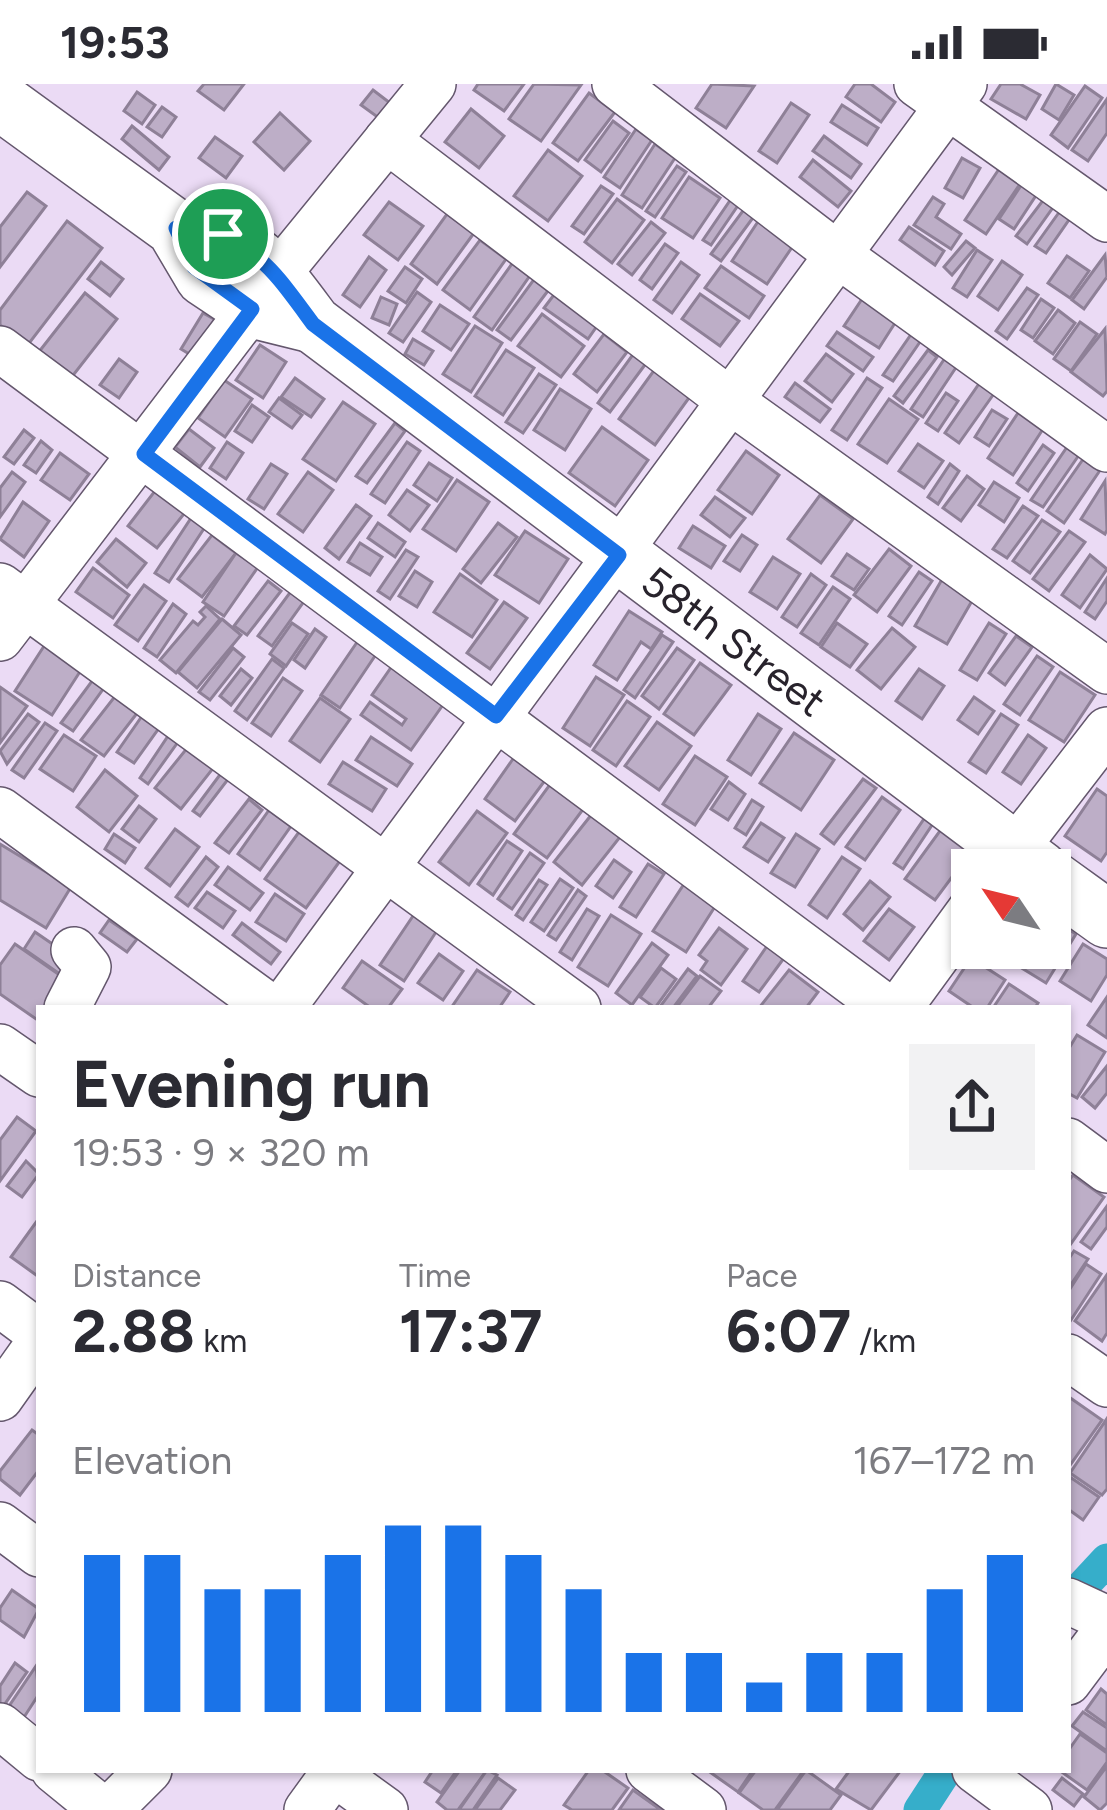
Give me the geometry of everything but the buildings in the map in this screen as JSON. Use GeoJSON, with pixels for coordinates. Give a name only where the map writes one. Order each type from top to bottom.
{"type":"FeatureCollection","features":[{"type":"Feature","properties":{"kind":"main road","name":"58th Street"},"geometry":{"type":"LineString","coordinates":[[0,100],[176,228],[194,267],[264,292],[313,324],[1003,849]]}},
{"type":"Feature","properties":{"kind":"main road","name":"58th Street"},"geometry":{"type":"LineString","coordinates":[[1071,896],[1107,919]]}},
{"type":"Feature","properties":{"kind":"street"},"geometry":{"type":"LineString","coordinates":[[433,84],[264,292],[144,454],[9,610],[385,867],[574,1005]]}},
{"type":"Feature","properties":{"kind":"street"},"geometry":{"type":"LineString","coordinates":[[615,84],[837,254],[1107,449]]}},
{"type":"Feature","properties":{"kind":"street"},"geometry":{"type":"LineString","coordinates":[[284,1005],[837,254],[943,91],[1107,219]]}},
{"type":"Feature","properties":{"kind":"street"},"geometry":{"type":"LineString","coordinates":[[387,140],[729,400],[1107,671]]}},
{"type":"Feature","properties":{"kind":"street"},"geometry":{"type":"LineString","coordinates":[[0,349],[883,1005]]}},
{"type":"Feature","properties":{"kind":"street"},"geometry":{"type":"LineString","coordinates":[[1037,849],[1107,730]]}},
{"type":"Feature","properties":{"kind":"street"},"geometry":{"type":"LineString","coordinates":[[0,810],[267,1005]]}},
{"type":"Feature","properties":{"kind":"street"},"geometry":{"type":"LineString","coordinates":[[900,1005],[951,936]]}},
{"type":"Feature","properties":{"kind":"street"},"geometry":{"type":"LineString","coordinates":[[69,1005],[88,967],[74,950]]}},
{"type":"Feature","properties":{"kind":"street"},"geometry":{"type":"LineString","coordinates":[[1071,1144],[1107,1170]]}},
{"type":"Feature","properties":{"kind":"street"},"geometry":{"type":"LineString","coordinates":[[0,1304],[36,1331]]}},
{"type":"Feature","properties":{"kind":"street"},"geometry":{"type":"LineString","coordinates":[[0,1398],[36,1347]]}},
{"type":"Feature","properties":{"kind":"street"},"geometry":{"type":"LineString","coordinates":[[1071,1359],[1107,1384]]}},
{"type":"Feature","properties":{"kind":"street"},"geometry":{"type":"LineString","coordinates":[[0,1525],[36,1551]]}},
{"type":"Feature","properties":{"kind":"street"},"geometry":{"type":"LineString","coordinates":[[1071,1673],[1091,1615]]}},
{"type":"Feature","properties":{"kind":"street"},"geometry":{"type":"LineString","coordinates":[[0,1726],[36,1756]]}},
{"type":"Feature","properties":{"kind":"street"},"geometry":{"type":"LineString","coordinates":[[58,1773],[106,1810],[146,1773]]}},
{"type":"Feature","properties":{"kind":"street"},"geometry":{"type":"LineString","coordinates":[[307,1810],[333,1773]]}},
{"type":"Feature","properties":{"kind":"street"},"geometry":{"type":"LineString","coordinates":[[337,1773],[385,1810]]}},
{"type":"Feature","properties":{"kind":"street"},"geometry":{"type":"LineString","coordinates":[[653,1773],[703,1810]]}},
{"type":"Feature","properties":{"kind":"waterway"},"geometry":{"type":"LineString","coordinates":[[1071,1599],[1107,1560]]}},
{"type":"Feature","properties":{"kind":"waterway"},"geometry":{"type":"LineString","coordinates":[[920,1810],[944,1773]]}},
{"type":"Feature","properties":{"kind":"route"},"geometry":{"type":"LineString","coordinates":[[176,228],[223,234],[277,275],[313,324],[619,555],[496,716],[144,454],[252,309],[194,267],[176,228]]}}]}
